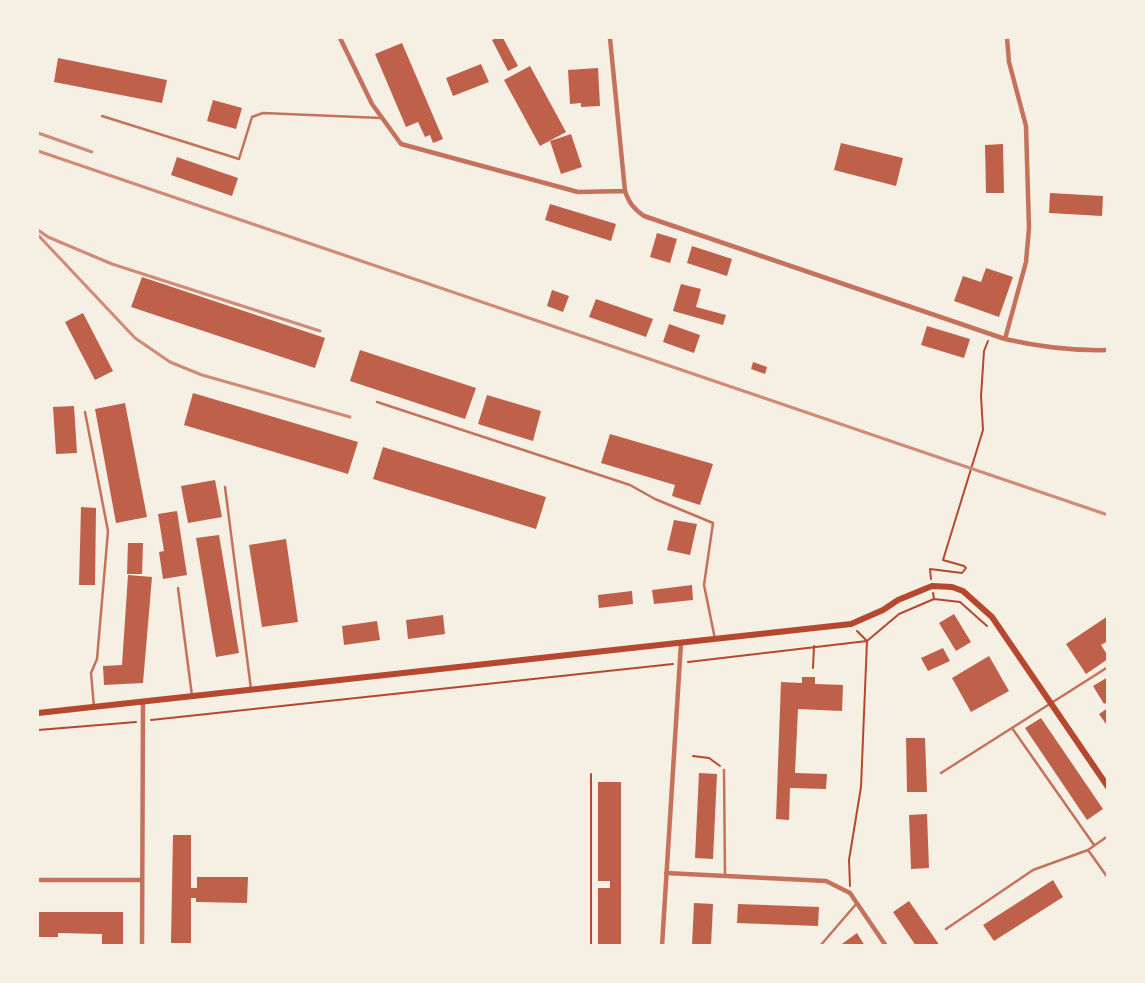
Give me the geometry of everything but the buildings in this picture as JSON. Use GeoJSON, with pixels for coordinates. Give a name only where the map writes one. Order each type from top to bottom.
{"type":"FeatureCollection","features":[{"type":"Feature","properties":{"kind":"main road"},"geometry":{"type":"LineString","coordinates":[[38,713],[851,624],[883,610],[898,600],[932,586],[952,587],[963,591],[992,617],[1108,787]]}},
{"type":"Feature","properties":{"kind":"street"},"geometry":{"type":"LineString","coordinates":[[340,38],[372,104],[402,144],[578,192],[625,191]]}},
{"type":"Feature","properties":{"kind":"street"},"geometry":{"type":"LineString","coordinates":[[610,38],[625,191],[634,209],[644,216],[1005,339],[1056,349],[1080,351],[1108,350]]}},
{"type":"Feature","properties":{"kind":"street"},"geometry":{"type":"LineString","coordinates":[[1005,339],[1026,262],[1029,228],[1026,126],[1009,62],[1007,38]]}},
{"type":"Feature","properties":{"kind":"street"},"geometry":{"type":"LineString","coordinates":[[662,946],[681,643]]}},
{"type":"Feature","properties":{"kind":"street"},"geometry":{"type":"LineString","coordinates":[[142,946],[143,701]]}},
{"type":"Feature","properties":{"kind":"street"},"geometry":{"type":"LineString","coordinates":[[666,873],[826,881],[850,893],[886,946]]}},
{"type":"Feature","properties":{"kind":"street"},"geometry":{"type":"LineString","coordinates":[[38,880],[141,880]]}},
{"type":"Feature","properties":{"kind":"lane"},"geometry":{"type":"LineString","coordinates":[[102,116],[239,159],[252,117],[263,113],[381,118]]}},
{"type":"Feature","properties":{"kind":"lane"},"geometry":{"type":"LineString","coordinates":[[377,402],[630,485],[655,499],[713,523],[704,585],[715,639]]}},
{"type":"Feature","properties":{"kind":"lane"},"geometry":{"type":"LineString","coordinates":[[85,412],[108,532],[97,659],[91,673],[94,707]]}},
{"type":"Feature","properties":{"kind":"lane"},"geometry":{"type":"LineString","coordinates":[[225,487],[251,689]]}},
{"type":"Feature","properties":{"kind":"lane"},"geometry":{"type":"LineString","coordinates":[[178,588],[192,696]]}},
{"type":"Feature","properties":{"kind":"lane"},"geometry":{"type":"LineString","coordinates":[[941,773],[1108,667]]}},
{"type":"Feature","properties":{"kind":"lane"},"geometry":{"type":"LineString","coordinates":[[1012,728],[1094,845]]}},
{"type":"Feature","properties":{"kind":"lane"},"geometry":{"type":"LineString","coordinates":[[724,770],[725,876]]}},
{"type":"Feature","properties":{"kind":"lane"},"geometry":{"type":"LineString","coordinates":[[946,929],[1033,870],[1088,850],[1108,836]]}},
{"type":"Feature","properties":{"kind":"lane"},"geometry":{"type":"LineString","coordinates":[[1088,850],[1108,878]]}},
{"type":"Feature","properties":{"kind":"lane"},"geometry":{"type":"LineString","coordinates":[[820,946],[857,903]]}},
{"type":"Feature","properties":{"kind":"path"},"geometry":{"type":"LineString","coordinates":[[934,599],[930,569],[962,573],[966,568],[944,560],[983,430],[981,396],[984,351],[991,334]]}},
{"type":"Feature","properties":{"kind":"path"},"geometry":{"type":"LineString","coordinates":[[38,730],[143,721],[867,641],[899,614],[934,599],[960,602],[993,631]]}},
{"type":"Feature","properties":{"kind":"path"},"geometry":{"type":"LineString","coordinates":[[850,893],[849,860],[861,787],[867,641],[851,624]]}},
{"type":"Feature","properties":{"kind":"path"},"geometry":{"type":"LineString","coordinates":[[812,668],[814,646]]}},
{"type":"Feature","properties":{"kind":"path"},"geometry":{"type":"LineString","coordinates":[[693,756],[709,758],[719,764],[724,770]]}},
{"type":"Feature","properties":{"kind":"path"},"geometry":{"type":"LineString","coordinates":[[591,774],[591,946]]}},
{"type":"Feature","properties":{"kind":"railway"},"geometry":{"type":"LineString","coordinates":[[38,133],[92,152]]}},
{"type":"Feature","properties":{"kind":"railway"},"geometry":{"type":"LineString","coordinates":[[38,151],[1108,515]]}},
{"type":"Feature","properties":{"kind":"railway"},"geometry":{"type":"LineString","coordinates":[[38,230],[48,237],[112,264],[320,331]]}},
{"type":"Feature","properties":{"kind":"railway"},"geometry":{"type":"LineString","coordinates":[[38,235],[135,338],[170,362],[202,375],[350,417]]}}]}
